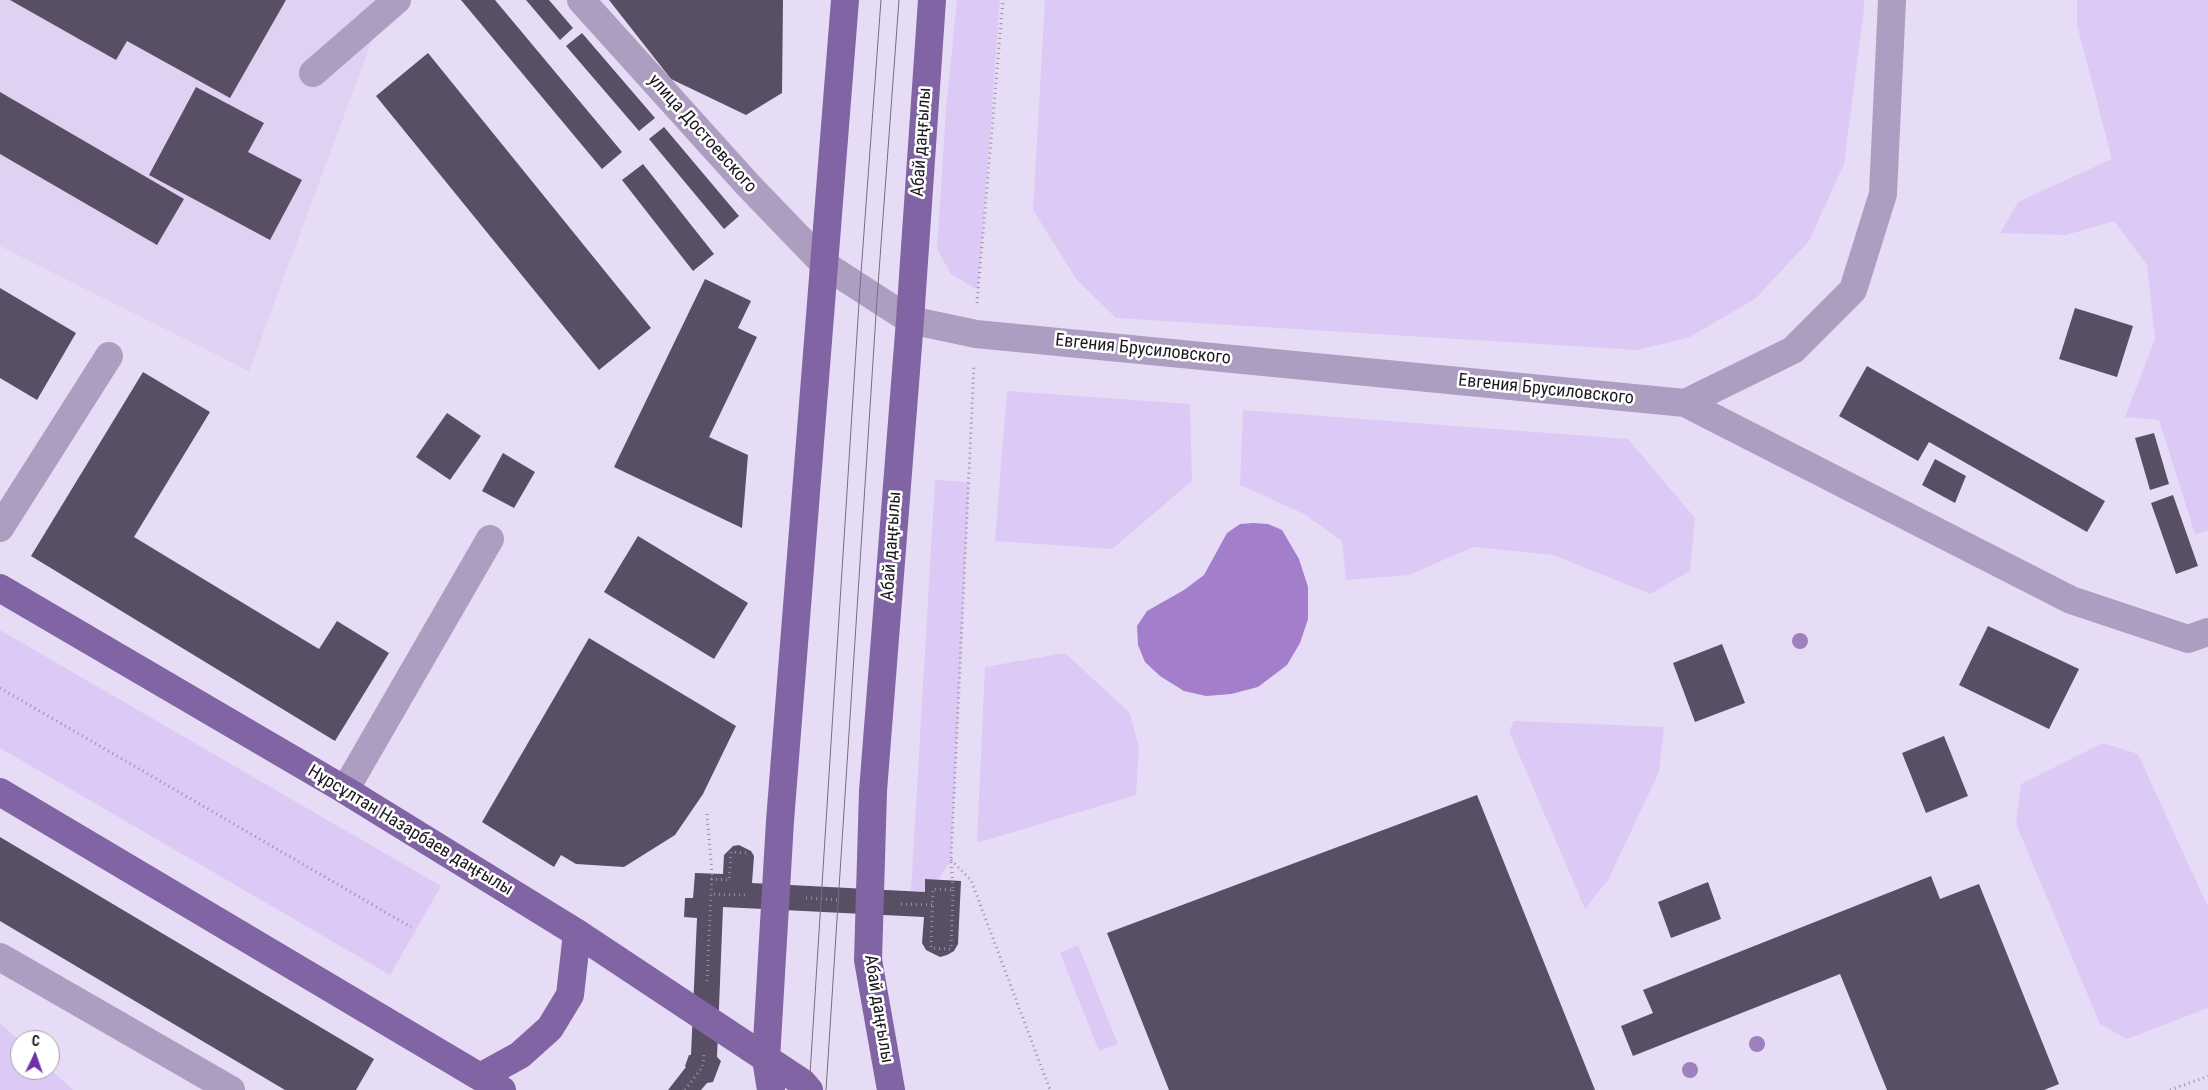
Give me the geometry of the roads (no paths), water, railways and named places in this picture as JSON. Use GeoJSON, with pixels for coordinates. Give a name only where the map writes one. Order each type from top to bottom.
{"type":"FeatureCollection","features":[{"type":"Feature","properties":{"kind":"main road"},"geometry":{"type":"LineString","coordinates":[[771,1090],[766,1059],[780,821],[845,0]]}},
{"type":"Feature","properties":{"kind":"main road","name":"Абай даңғылы"},"geometry":{"type":"LineString","coordinates":[[889,1079],[868,960],[872,811],[910,320],[932,0]]}},
{"type":"Feature","properties":{"kind":"main road","name":"Нұрсұлтан Назарбаев даңғылы"},"geometry":{"type":"LineString","coordinates":[[0,588],[345,790],[577,933],[803,1083],[809,1090]]}},
{"type":"Feature","properties":{"kind":"main road"},"geometry":{"type":"LineString","coordinates":[[0,792],[491,1083],[550,1028],[570,995],[577,933]]}},
{"type":"Feature","properties":{"kind":"main road"},"geometry":{"type":"LineString","coordinates":[[889,1079],[904,1090]]}},
{"type":"Feature","properties":{"kind":"street"},"geometry":{"type":"LineString","coordinates":[[314,73],[397,0]]}},
{"type":"Feature","properties":{"kind":"street","name":"улица Достоевского"},"geometry":{"type":"LineString","coordinates":[[581,0],[748,185],[825,265],[910,320]]}},
{"type":"Feature","properties":{"kind":"street"},"geometry":{"type":"LineString","coordinates":[[1685,403],[1793,350],[1853,290],[1883,194],[1892,0]]}},
{"type":"Feature","properties":{"kind":"street","name":"Евгения Брусиловского"},"geometry":{"type":"LineString","coordinates":[[910,320],[976,334],[1685,403]]}},
{"type":"Feature","properties":{"kind":"street"},"geometry":{"type":"LineString","coordinates":[[0,528],[109,356]]}},
{"type":"Feature","properties":{"kind":"street"},"geometry":{"type":"LineString","coordinates":[[1685,403],[2071,600],[2188,638],[2208,632]]}},
{"type":"Feature","properties":{"kind":"street"},"geometry":{"type":"LineString","coordinates":[[345,790],[490,539]]}},
{"type":"Feature","properties":{"kind":"street"},"geometry":{"type":"LineString","coordinates":[[0,957],[231,1090]]}},
{"type":"Feature","properties":{"kind":"tram line"},"geometry":{"type":"LineString","coordinates":[[809,1090],[860,287],[881,0]]}},
{"type":"Feature","properties":{"kind":"tram line"},"geometry":{"type":"LineString","coordinates":[[826,1090],[877,299],[899,0]]}}]}
